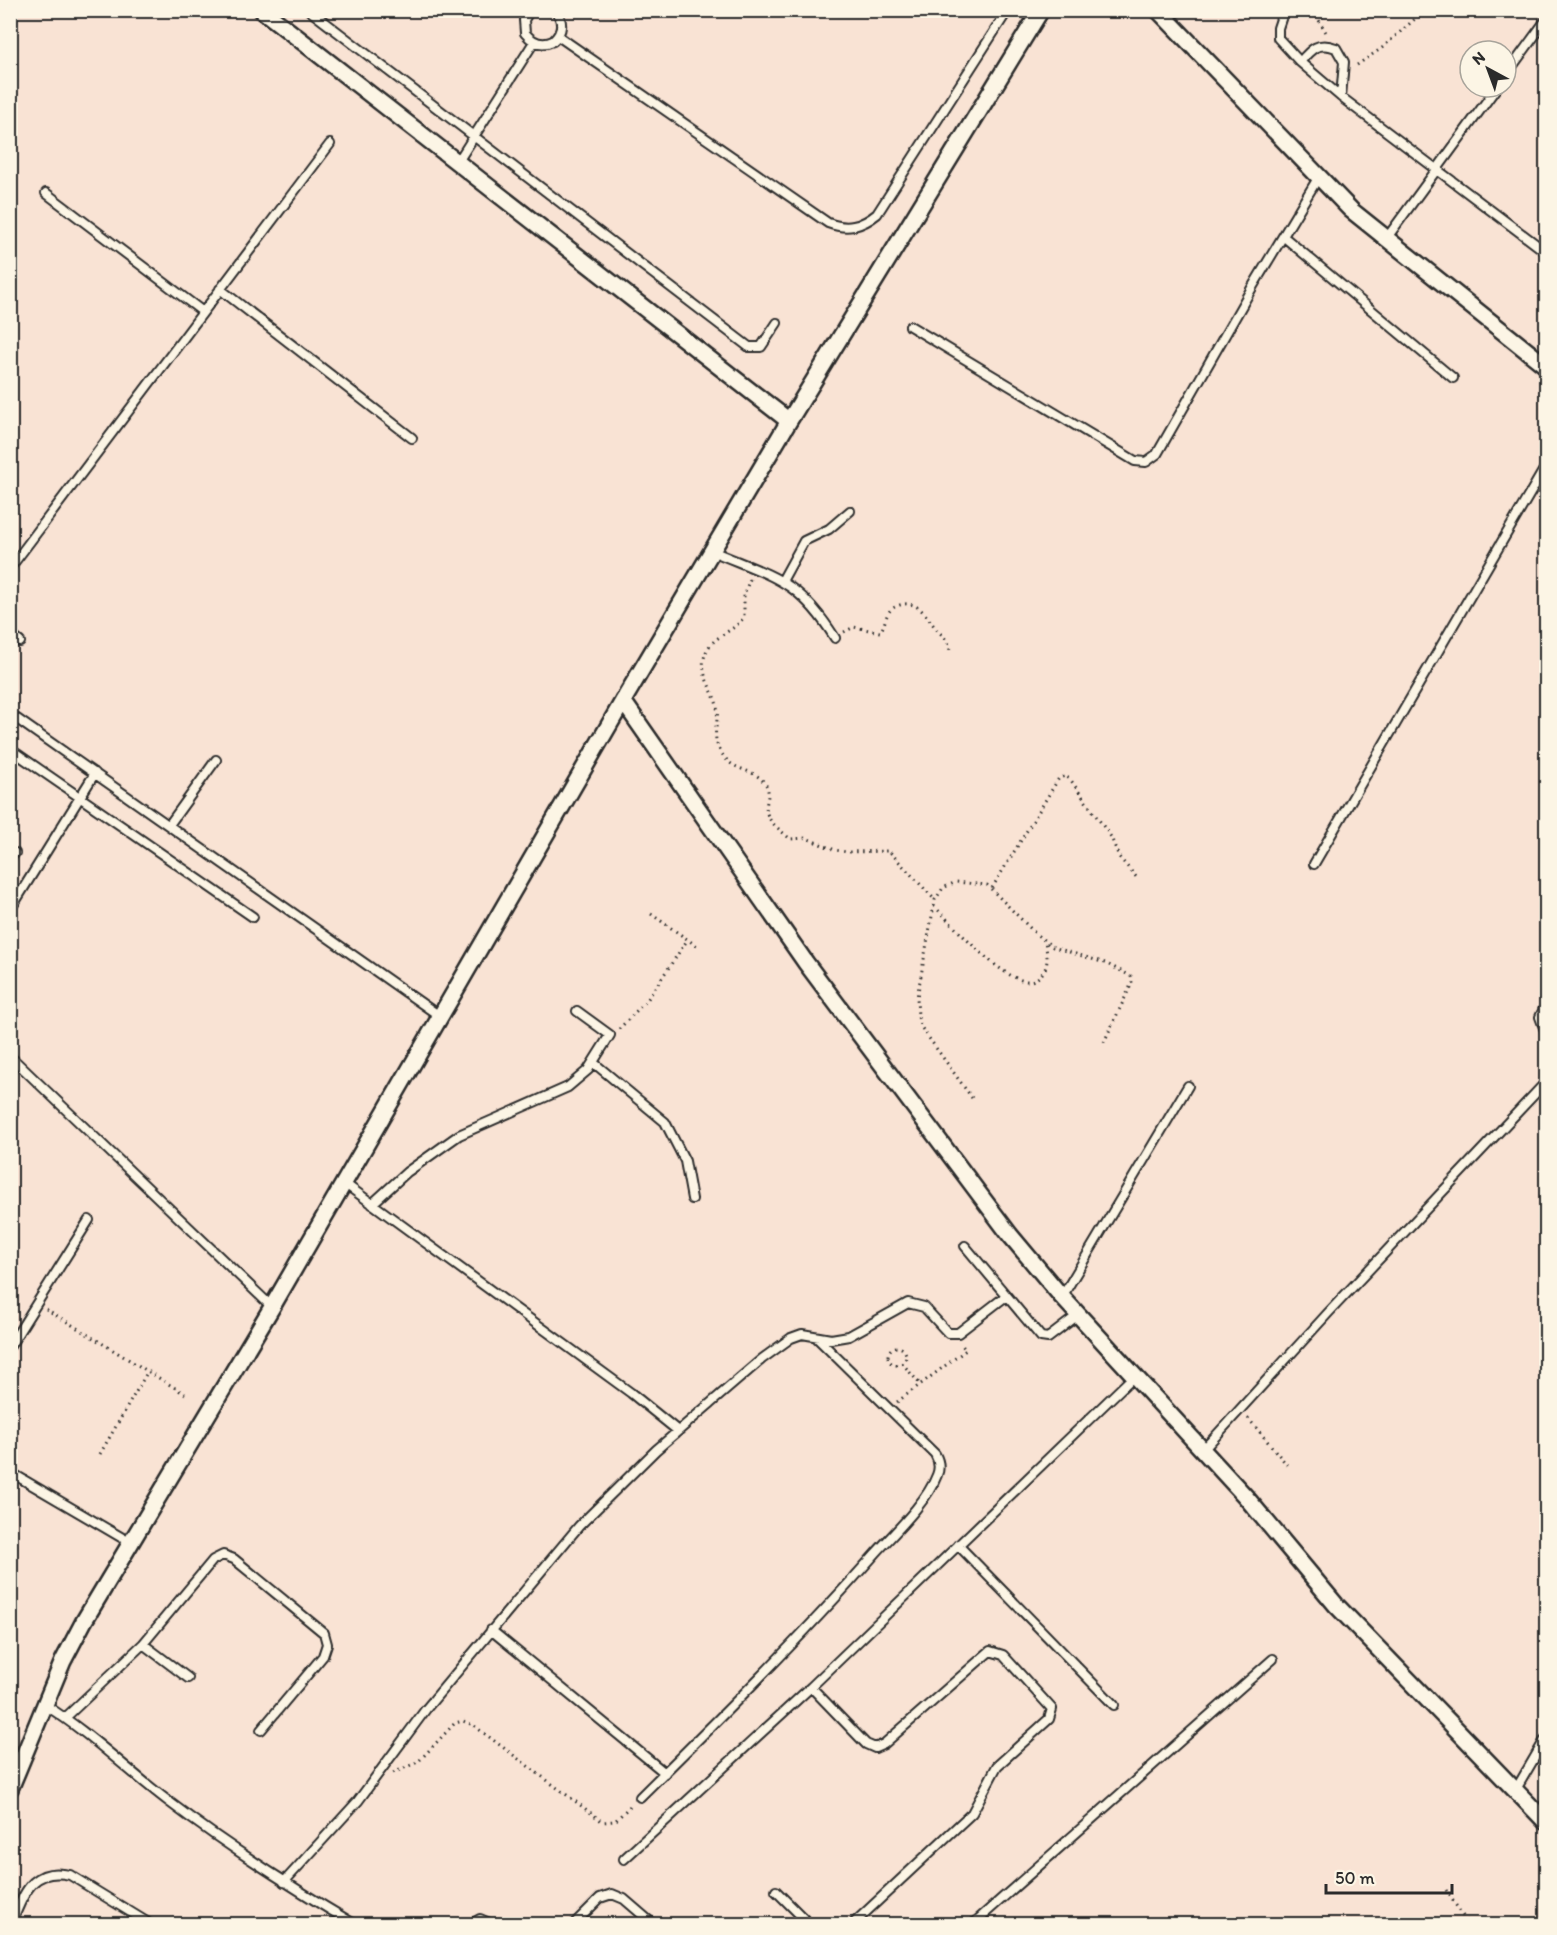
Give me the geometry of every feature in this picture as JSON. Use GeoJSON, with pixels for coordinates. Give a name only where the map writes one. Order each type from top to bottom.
{"type":"FeatureCollection","features":[{"type":"Feature","properties":{"kind":"street"},"geometry":{"type":"LineString","coordinates":[[262,10],[789,421]]}},
{"type":"Feature","properties":{"kind":"street"},"geometry":{"type":"LineString","coordinates":[[10,1789],[73,1641],[272,1307],[623,701],[789,421],[1041,10]]}},
{"type":"Feature","properties":{"kind":"street"},"geometry":{"type":"LineString","coordinates":[[1158,10],[1318,178],[1386,239],[1546,366]]}},
{"type":"Feature","properties":{"kind":"street"},"geometry":{"type":"LineString","coordinates":[[623,701],[806,963],[968,1181],[1062,1297],[1203,1450],[1336,1605],[1546,1822]]}},
{"type":"Feature","properties":{"kind":"lane"},"geometry":{"type":"LineString","coordinates":[[309,10],[749,347],[761,347],[777,323]]}},
{"type":"Feature","properties":{"kind":"lane"},"geometry":{"type":"LineString","coordinates":[[526,12],[525,33],[534,42],[547,43],[558,36],[562,22],[555,10]]}},
{"type":"Feature","properties":{"kind":"lane"},"geometry":{"type":"LineString","coordinates":[[558,36],[828,223],[848,227],[868,221],[876,214],[1008,10]]}},
{"type":"Feature","properties":{"kind":"lane"},"geometry":{"type":"LineString","coordinates":[[1284,10],[1278,28],[1278,38],[1300,62],[1341,97],[1546,252]]}},
{"type":"Feature","properties":{"kind":"lane"},"geometry":{"type":"LineString","coordinates":[[1518,58],[1546,20]]}},
{"type":"Feature","properties":{"kind":"lane"},"geometry":{"type":"LineString","coordinates":[[457,163],[534,42]]}},
{"type":"Feature","properties":{"kind":"lane"},"geometry":{"type":"LineString","coordinates":[[1300,62],[1313,47],[1320,45],[1335,48],[1341,54],[1344,70],[1341,97]]}},
{"type":"Feature","properties":{"kind":"lane"},"geometry":{"type":"LineString","coordinates":[[1386,239],[1488,99]]}},
{"type":"Feature","properties":{"kind":"lane"},"geometry":{"type":"LineString","coordinates":[[10,568],[330,144]]}},
{"type":"Feature","properties":{"kind":"lane"},"geometry":{"type":"LineString","coordinates":[[910,326],[1135,461],[1146,462],[1157,454],[1318,178]]}},
{"type":"Feature","properties":{"kind":"lane"},"geometry":{"type":"LineString","coordinates":[[46,192],[203,312]]}},
{"type":"Feature","properties":{"kind":"lane"},"geometry":{"type":"LineString","coordinates":[[1284,237],[1453,378]]}},
{"type":"Feature","properties":{"kind":"lane"},"geometry":{"type":"LineString","coordinates":[[220,289],[412,438]]}},
{"type":"Feature","properties":{"kind":"lane"},"geometry":{"type":"LineString","coordinates":[[1314,864],[1546,466]]}},
{"type":"Feature","properties":{"kind":"lane"},"geometry":{"type":"LineString","coordinates":[[782,580],[804,541],[829,529],[850,511]]}},
{"type":"Feature","properties":{"kind":"lane"},"geometry":{"type":"LineString","coordinates":[[712,551],[782,580],[813,605],[835,638]]}},
{"type":"Feature","properties":{"kind":"lane"},"geometry":{"type":"LineString","coordinates":[[10,634],[20,642]]}},
{"type":"Feature","properties":{"kind":"lane"},"geometry":{"type":"LineString","coordinates":[[10,714],[441,1017]]}},
{"type":"Feature","properties":{"kind":"lane"},"geometry":{"type":"LineString","coordinates":[[10,749],[253,917]]}},
{"type":"Feature","properties":{"kind":"lane"},"geometry":{"type":"LineString","coordinates":[[169,825],[216,760]]}},
{"type":"Feature","properties":{"kind":"lane"},"geometry":{"type":"LineString","coordinates":[[10,910],[94,773]]}},
{"type":"Feature","properties":{"kind":"lane"},"geometry":{"type":"LineString","coordinates":[[1546,1004],[1540,1017],[1546,1033]]}},
{"type":"Feature","properties":{"kind":"lane"},"geometry":{"type":"LineString","coordinates":[[372,1204],[407,1172],[459,1135],[568,1087],[582,1077],[594,1063],[610,1035],[577,1011]]}},
{"type":"Feature","properties":{"kind":"lane"},"geometry":{"type":"LineString","coordinates":[[10,1056],[272,1307]]}},
{"type":"Feature","properties":{"kind":"lane"},"geometry":{"type":"LineString","coordinates":[[594,1063],[665,1122],[685,1161],[692,1199]]}},
{"type":"Feature","properties":{"kind":"lane"},"geometry":{"type":"LineString","coordinates":[[1203,1450],[1329,1312],[1546,1082]]}},
{"type":"Feature","properties":{"kind":"lane"},"geometry":{"type":"LineString","coordinates":[[1062,1297],[1188,1086]]}},
{"type":"Feature","properties":{"kind":"lane"},"geometry":{"type":"LineString","coordinates":[[344,1183],[631,1393],[678,1431]]}},
{"type":"Feature","properties":{"kind":"lane"},"geometry":{"type":"LineString","coordinates":[[10,1346],[89,1220]]}},
{"type":"Feature","properties":{"kind":"lane"},"geometry":{"type":"LineString","coordinates":[[965,1246],[1038,1335],[1044,1338],[1078,1315]]}},
{"type":"Feature","properties":{"kind":"lane"},"geometry":{"type":"LineString","coordinates":[[284,1882],[334,1829],[426,1709],[579,1526],[678,1431],[791,1338],[802,1334],[831,1339],[849,1336],[908,1303],[924,1307],[948,1333],[955,1334],[1006,1296]]}},
{"type":"Feature","properties":{"kind":"lane"},"geometry":{"type":"LineString","coordinates":[[640,1797],[815,1620],[928,1491],[937,1475],[937,1458],[815,1336]]}},
{"type":"Feature","properties":{"kind":"lane"},"geometry":{"type":"LineString","coordinates":[[624,1859],[812,1687],[1134,1376]]}},
{"type":"Feature","properties":{"kind":"lane"},"geometry":{"type":"LineString","coordinates":[[10,1472],[131,1543]]}},
{"type":"Feature","properties":{"kind":"lane"},"geometry":{"type":"LineString","coordinates":[[958,1545],[1114,1705]]}},
{"type":"Feature","properties":{"kind":"lane"},"geometry":{"type":"LineString","coordinates":[[65,1718],[143,1644],[213,1560],[224,1555],[234,1559],[324,1633],[327,1638],[322,1656],[261,1730]]}},
{"type":"Feature","properties":{"kind":"lane"},"geometry":{"type":"LineString","coordinates":[[491,1630],[664,1773]]}},
{"type":"Feature","properties":{"kind":"lane"},"geometry":{"type":"LineString","coordinates":[[143,1644],[188,1678]]}},
{"type":"Feature","properties":{"kind":"lane"},"geometry":{"type":"LineString","coordinates":[[812,1687],[866,1744],[880,1747],[986,1653],[995,1650],[1003,1655],[1042,1698],[1052,1713],[1049,1719],[997,1766],[972,1813],[853,1924]]}},
{"type":"Feature","properties":{"kind":"lane"},"geometry":{"type":"LineString","coordinates":[[973,1924],[1273,1659]]}},
{"type":"Feature","properties":{"kind":"lane"},"geometry":{"type":"LineString","coordinates":[[45,1705],[105,1747],[166,1799],[284,1882],[354,1924]]}},
{"type":"Feature","properties":{"kind":"lane"},"geometry":{"type":"LineString","coordinates":[[1515,1791],[1546,1738]]}},
{"type":"Feature","properties":{"kind":"lane"},"geometry":{"type":"LineString","coordinates":[[11,1924],[29,1886],[48,1874],[59,1872],[70,1875],[150,1924]]}},
{"type":"Feature","properties":{"kind":"lane"},"geometry":{"type":"LineString","coordinates":[[776,1892],[809,1924]]}},
{"type":"Feature","properties":{"kind":"lane"},"geometry":{"type":"LineString","coordinates":[[574,1924],[600,1898],[612,1894],[624,1899],[653,1924]]}},
{"type":"Feature","properties":{"kind":"lane"},"geometry":{"type":"LineString","coordinates":[[471,1924],[480,1919],[492,1924]]}},
{"type":"Feature","properties":{"kind":"path"},"geometry":{"type":"LineString","coordinates":[[1313,10],[1335,48]]}},
{"type":"Feature","properties":{"kind":"path"},"geometry":{"type":"LineString","coordinates":[[1344,70],[1374,55],[1425,10]]}},
{"type":"Feature","properties":{"kind":"path"},"geometry":{"type":"LineString","coordinates":[[754,568],[744,594],[744,617],[711,644],[704,657],[705,679],[716,702],[714,734],[719,749],[733,765],[752,772],[764,782],[769,790],[766,808],[769,817],[790,839],[807,838],[829,848],[847,852],[889,851],[935,900]]}},
{"type":"Feature","properties":{"kind":"path"},"geometry":{"type":"LineString","coordinates":[[835,638],[854,627],[880,632],[888,612],[897,606],[910,604],[921,609],[947,638],[950,653]]}},
{"type":"Feature","properties":{"kind":"path"},"geometry":{"type":"LineString","coordinates":[[992,888],[1059,778],[1065,776],[1070,779],[1108,832],[1119,857],[1138,879]]}},
{"type":"Feature","properties":{"kind":"path"},"geometry":{"type":"LineString","coordinates":[[972,1098],[921,1027],[918,1017],[917,997],[935,900],[943,888],[956,882],[982,883],[992,888],[1044,941],[1062,951],[1106,963],[1131,976],[1132,983],[1104,1042]]}},
{"type":"Feature","properties":{"kind":"path"},"geometry":{"type":"LineString","coordinates":[[934,906],[1004,973],[1018,981],[1032,981],[1043,973],[1048,960],[1044,941]]}},
{"type":"Feature","properties":{"kind":"path"},"geometry":{"type":"LineString","coordinates":[[651,914],[698,946]]}},
{"type":"Feature","properties":{"kind":"path"},"geometry":{"type":"LineString","coordinates":[[610,1035],[647,1000],[688,939]]}},
{"type":"Feature","properties":{"kind":"path"},"geometry":{"type":"LineString","coordinates":[[37,1303],[185,1394]]}},
{"type":"Feature","properties":{"kind":"path"},"geometry":{"type":"LineString","coordinates":[[888,1409],[966,1350],[955,1334]]}},
{"type":"Feature","properties":{"kind":"path"},"geometry":{"type":"LineString","coordinates":[[897,1347],[904,1351],[905,1360],[902,1363],[894,1365],[890,1362],[888,1359],[890,1350],[897,1347]]}},
{"type":"Feature","properties":{"kind":"path"},"geometry":{"type":"LineString","coordinates":[[902,1363],[920,1384]]}},
{"type":"Feature","properties":{"kind":"path"},"geometry":{"type":"LineString","coordinates":[[100,1454],[148,1371]]}},
{"type":"Feature","properties":{"kind":"path"},"geometry":{"type":"LineString","coordinates":[[1241,1410],[1288,1467]]}},
{"type":"Feature","properties":{"kind":"path"},"geometry":{"type":"LineString","coordinates":[[378,1774],[395,1773],[411,1767],[455,1723],[463,1721],[472,1725],[603,1822],[615,1821],[640,1797]]}},
{"type":"Feature","properties":{"kind":"path"},"geometry":{"type":"LineString","coordinates":[[1446,1890],[1468,1924]]}}]}
